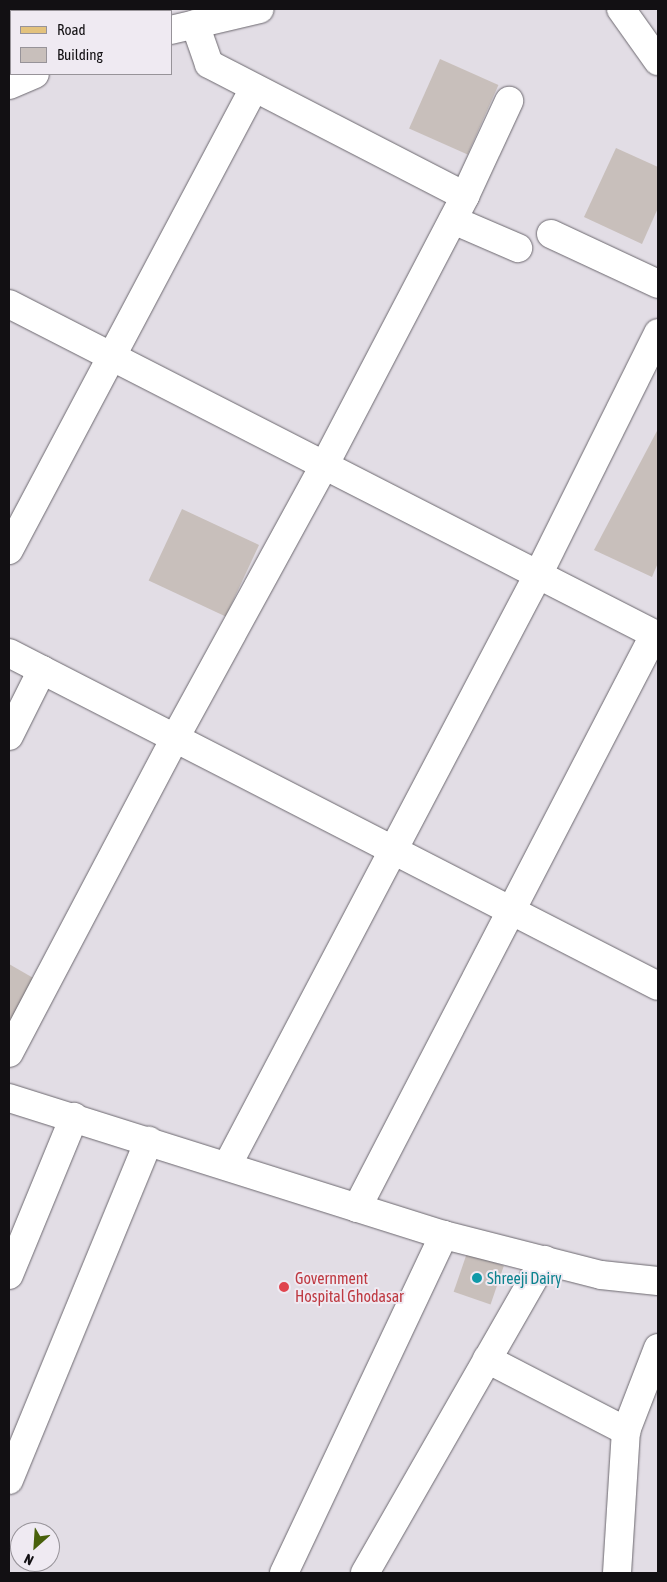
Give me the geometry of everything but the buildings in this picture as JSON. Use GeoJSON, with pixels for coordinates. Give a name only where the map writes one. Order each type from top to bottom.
{"type":"FeatureCollection","features":[{"type":"Feature","properties":{"kind":"main road"},"geometry":{"type":"LineString","coordinates":[[9,10],[13,9]]}},
{"type":"Feature","properties":{"kind":"street"},"geometry":{"type":"LineString","coordinates":[[260,9],[183,27],[209,64],[254,88],[459,208],[518,248]]}},
{"type":"Feature","properties":{"kind":"street"},"geometry":{"type":"LineString","coordinates":[[620,9],[658,61]]}},
{"type":"Feature","properties":{"kind":"street"},"geometry":{"type":"LineString","coordinates":[[9,85],[32,75]]}},
{"type":"Feature","properties":{"kind":"street"},"geometry":{"type":"LineString","coordinates":[[9,550],[110,356],[254,88]]}},
{"type":"Feature","properties":{"kind":"street"},"geometry":{"type":"LineString","coordinates":[[9,1053],[175,738],[324,466],[459,208],[509,100]]}},
{"type":"Feature","properties":{"kind":"street"},"geometry":{"type":"LineString","coordinates":[[551,234],[658,284]]}},
{"type":"Feature","properties":{"kind":"street"},"geometry":{"type":"LineString","coordinates":[[9,304],[656,636],[510,910],[357,1208]]}},
{"type":"Feature","properties":{"kind":"street"},"geometry":{"type":"LineString","coordinates":[[227,1166],[392,849],[538,575],[658,333]]}},
{"type":"Feature","properties":{"kind":"street"},"geometry":{"type":"LineString","coordinates":[[9,653],[658,986]]}},
{"type":"Feature","properties":{"kind":"street"},"geometry":{"type":"LineString","coordinates":[[9,736],[42,670]]}},
{"type":"Feature","properties":{"kind":"street"},"geometry":{"type":"LineString","coordinates":[[9,1098],[444,1235],[601,1275],[658,1280]]}},
{"type":"Feature","properties":{"kind":"street"},"geometry":{"type":"LineString","coordinates":[[9,1275],[74,1117]]}},
{"type":"Feature","properties":{"kind":"street"},"geometry":{"type":"LineString","coordinates":[[9,1480],[149,1141]]}},
{"type":"Feature","properties":{"kind":"street"},"geometry":{"type":"LineString","coordinates":[[284,1573],[444,1235]]}},
{"type":"Feature","properties":{"kind":"street"},"geometry":{"type":"LineString","coordinates":[[365,1573],[544,1260]]}},
{"type":"Feature","properties":{"kind":"street"},"geometry":{"type":"LineString","coordinates":[[617,1573],[626,1431],[658,1348]]}},
{"type":"Feature","properties":{"kind":"street"},"geometry":{"type":"LineString","coordinates":[[488,1359],[626,1431]]}},
{"type":"Feature","properties":{"kind":"place","name":"Shreeji Dairy"},"geometry":{"type":"Point","coordinates":[477,1278]}},
{"type":"Feature","properties":{"kind":"place","name":"Government Hospital Ghodasar"},"geometry":{"type":"Point","coordinates":[284,1287]}}]}
